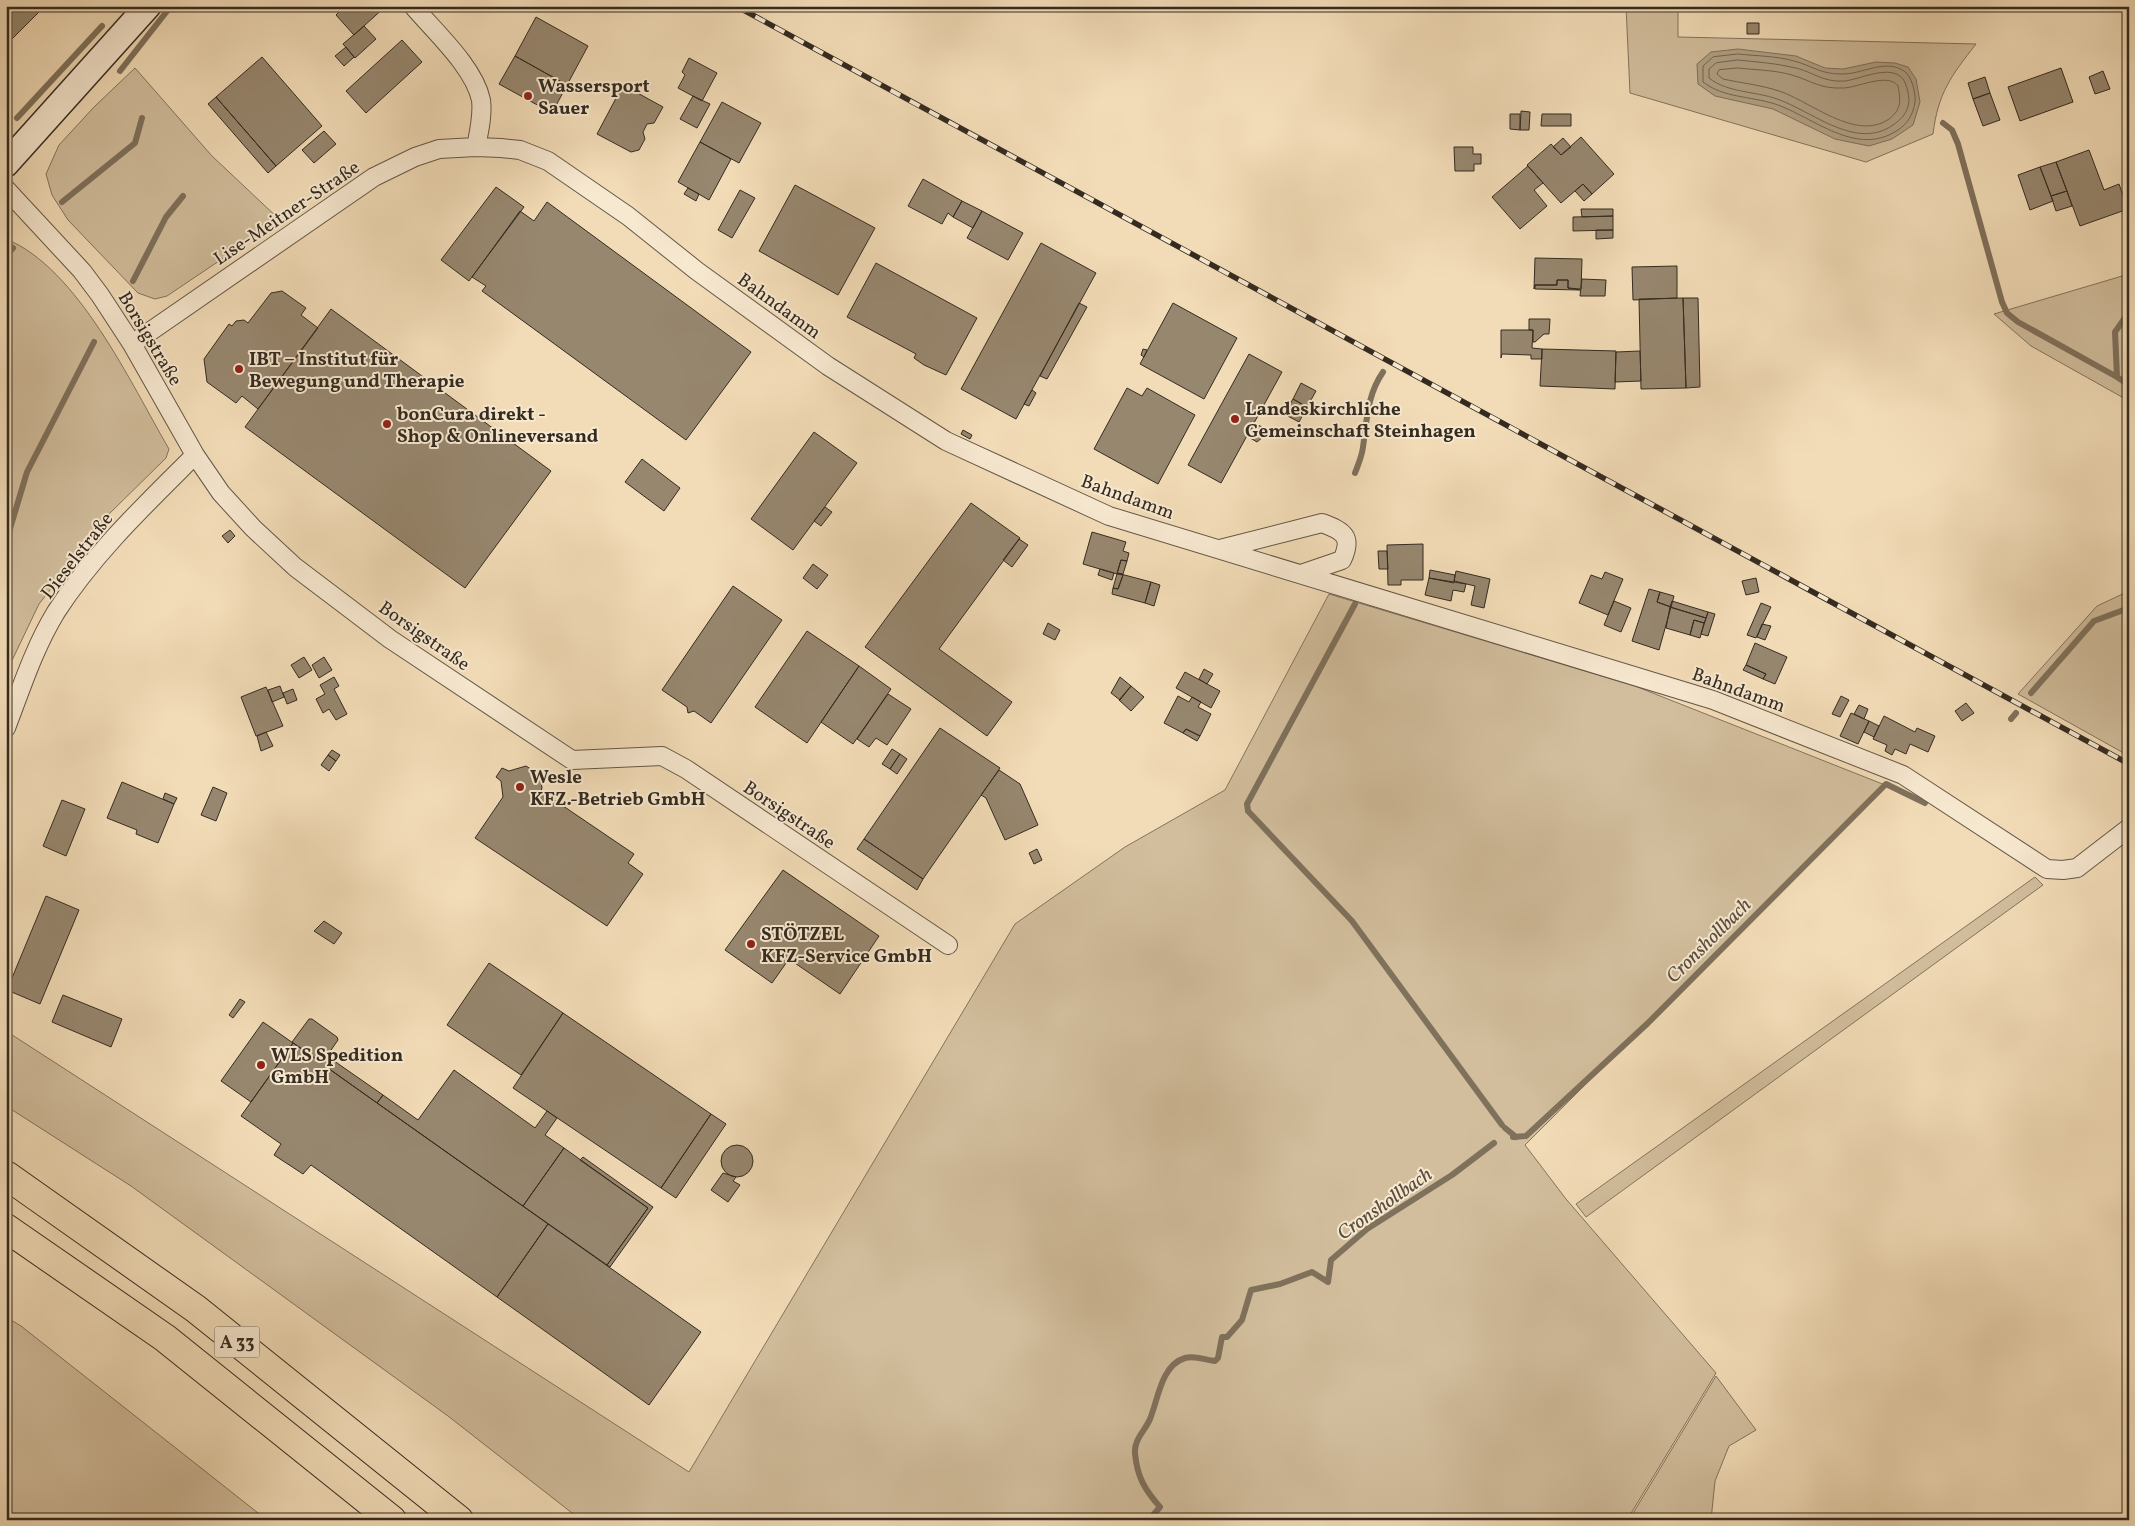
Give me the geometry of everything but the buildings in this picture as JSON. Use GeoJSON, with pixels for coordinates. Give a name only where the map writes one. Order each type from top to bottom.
{"type":"FeatureCollection","features":[{"type":"Feature","properties":{"kind":"highway","name":"A 33"},"geometry":{"type":"LineString","coordinates":[[6,1176],[196,1309],[459,1520]]}},
{"type":"Feature","properties":{"kind":"highway","name":"A 33"},"geometry":{"type":"LineString","coordinates":[[6,1228],[165,1338],[392,1520]]}},
{"type":"Feature","properties":{"kind":"main road"},"geometry":{"type":"LineString","coordinates":[[6,164],[148,6]]}},
{"type":"Feature","properties":{"kind":"street"},"geometry":{"type":"LineString","coordinates":[[413,6],[469,71],[477,85],[481,102],[476,146]]}},
{"type":"Feature","properties":{"kind":"street","name":"Lise-Meitner-Straße"},"geometry":{"type":"LineString","coordinates":[[132,344],[374,177],[415,157],[439,149],[476,146]]}},
{"type":"Feature","properties":{"kind":"street","name":"Bahndamm"},"geometry":{"type":"LineString","coordinates":[[476,146],[520,150],[548,161],[628,216],[697,271],[828,366],[946,441],[1108,516],[1713,700],[1903,775],[2047,869],[2063,870],[2077,868],[2129,828]]}},
{"type":"Feature","properties":{"kind":"street","name":"Borsigstraße"},"geometry":{"type":"LineString","coordinates":[[6,189],[82,271],[100,295],[132,344],[195,455],[221,493],[253,528],[295,567],[390,639],[572,760],[662,756],[686,769],[948,945]]}},
{"type":"Feature","properties":{"kind":"street","name":"Dieselstraße"},"geometry":{"type":"LineString","coordinates":[[6,728],[31,661],[56,613],[85,571],[132,518],[195,455]]}},
{"type":"Feature","properties":{"kind":"street"},"geometry":{"type":"LineString","coordinates":[[1220,549],[1322,523],[1338,529],[1345,536],[1348,548],[1342,560],[1301,574]]}},
{"type":"Feature","properties":{"kind":"shaded area"},"geometry":{"type":"Polygon","coordinates":[[[1626,6],[1678,6],[1678,37],[1976,44],[1959,66],[1942,96],[1933,134],[1866,162],[1630,93],[1626,6]]]}},
{"type":"Feature","properties":{"kind":"shaded area"},"geometry":{"type":"Polygon","coordinates":[[[135,68],[212,156],[280,220],[167,296],[155,299],[138,293],[68,220],[52,195],[46,174],[59,145],[94,107],[135,68]]]}},
{"type":"Feature","properties":{"kind":"shaded area"},"geometry":{"type":"Polygon","coordinates":[[[6,239],[32,254],[56,275],[79,301],[120,362],[169,449],[166,458],[109,514],[39,604],[6,673],[6,239]]]}},
{"type":"Feature","properties":{"kind":"shaded area"},"geometry":{"type":"Polygon","coordinates":[[[2129,274],[2129,401],[2031,346],[1994,314],[2129,274]]]}},
{"type":"Feature","properties":{"kind":"shaded area"},"geometry":{"type":"Polygon","coordinates":[[[2129,591],[2129,756],[2018,694],[2097,606],[2129,591]]]}},
{"type":"Feature","properties":{"kind":"shaded area"},"geometry":{"type":"Polygon","coordinates":[[[1329,594],[1635,686],[1885,785],[1525,1145],[1566,1199],[1716,1373],[1627,1520],[581,1520],[448,1416],[131,1186],[6,1106],[6,1031],[689,1472],[1015,924],[1125,847],[1225,790],[1329,594]]]}},
{"type":"Feature","properties":{"kind":"shaded area"},"geometry":{"type":"Polygon","coordinates":[[[2035,877],[2043,885],[1586,1217],[1576,1204],[2035,877]]]}},
{"type":"Feature","properties":{"kind":"shaded area"},"geometry":{"type":"Polygon","coordinates":[[[6,1317],[21,1326],[267,1520],[6,1520],[6,1317]]]}},
{"type":"Feature","properties":{"kind":"shaded area"},"geometry":{"type":"Polygon","coordinates":[[[1716,1376],[1756,1430],[1729,1446],[1715,1481],[1711,1520],[1629,1520],[1716,1376]]]}},
{"type":"Feature","properties":{"kind":"water"},"geometry":{"type":"Polygon","coordinates":[[[1738,49],[1796,56],[1825,68],[1843,69],[1876,62],[1895,63],[1908,67],[1916,79],[1920,102],[1913,125],[1892,139],[1869,146],[1835,139],[1773,109],[1715,96],[1698,84],[1697,64],[1711,52],[1738,49]]]}},
{"type":"Feature","properties":{"kind":"waterway"},"geometry":{"type":"LineString","coordinates":[[120,71],[171,6]]}},
{"type":"Feature","properties":{"kind":"waterway"},"geometry":{"type":"LineString","coordinates":[[17,118],[102,26]]}},
{"type":"Feature","properties":{"kind":"waterway"},"geometry":{"type":"LineString","coordinates":[[62,202],[135,143],[142,118]]}},
{"type":"Feature","properties":{"kind":"waterway"},"geometry":{"type":"LineString","coordinates":[[1943,123],[1952,130],[1958,144],[2002,302],[2007,313],[2018,322],[2117,377]]}},
{"type":"Feature","properties":{"kind":"waterway"},"geometry":{"type":"LineString","coordinates":[[133,281],[166,217],[183,196]]}},
{"type":"Feature","properties":{"kind":"waterway"},"geometry":{"type":"LineString","coordinates":[[6,256],[13,248]]}},
{"type":"Feature","properties":{"kind":"waterway","name":"Cronshollbach"},"geometry":{"type":"LineString","coordinates":[[2129,312],[2115,332],[2117,377],[2129,385]]}},
{"type":"Feature","properties":{"kind":"waterway"},"geometry":{"type":"LineString","coordinates":[[6,542],[27,472],[94,342]]}},
{"type":"Feature","properties":{"kind":"waterway"},"geometry":{"type":"LineString","coordinates":[[1355,473],[1360,460],[1371,399],[1383,372]]}},
{"type":"Feature","properties":{"kind":"waterway"},"geometry":{"type":"LineString","coordinates":[[1355,604],[1247,804],[1248,811],[1352,921],[1502,1125]]}},
{"type":"Feature","properties":{"kind":"waterway","name":"Cronshollbach"},"geometry":{"type":"LineString","coordinates":[[2031,693],[2094,621],[2129,608]]}},
{"type":"Feature","properties":{"kind":"waterway","name":"Cronshollbach"},"geometry":{"type":"LineString","coordinates":[[2011,719],[2016,713]]}},
{"type":"Feature","properties":{"kind":"waterway","name":"Cronshollbach"},"geometry":{"type":"LineString","coordinates":[[1513,1137],[1526,1136],[1648,1023],[1886,784],[1925,803]]}},
{"type":"Feature","properties":{"kind":"waterway"},"geometry":{"type":"LineString","coordinates":[[1505,1128],[1516,1137]]}},
{"type":"Feature","properties":{"kind":"waterway","name":"Cronshollbach"},"geometry":{"type":"LineString","coordinates":[[1149,1520],[1160,1507],[1146,1489],[1140,1476],[1135,1448],[1150,1419],[1165,1375],[1171,1368],[1177,1362],[1189,1357],[1215,1361],[1218,1358],[1222,1337],[1227,1337],[1242,1320],[1251,1290],[1280,1284],[1312,1272],[1328,1282],[1331,1260],[1367,1229],[1452,1175],[1494,1143]]}},
{"type":"Feature","properties":{"kind":"railway"},"geometry":{"type":"LineString","coordinates":[[736,6],[2129,764]]}},
{"type":"Feature","properties":{"kind":"place","name":"Wassersport Sauer"},"geometry":{"type":"Point","coordinates":[528,96]}},
{"type":"Feature","properties":{"kind":"place","name":"IBT – Institut für Bewegung und Therapie"},"geometry":{"type":"Point","coordinates":[239,369]}},
{"type":"Feature","properties":{"kind":"place","name":"Landeskirchliche Gemeinschaft Steinhagen"},"geometry":{"type":"Point","coordinates":[1235,419]}},
{"type":"Feature","properties":{"kind":"place","name":"bonCura direkt - Shop & Onlineversand"},"geometry":{"type":"Point","coordinates":[387,424]}},
{"type":"Feature","properties":{"kind":"place","name":"Wesle KFZ.-Betrieb GmbH"},"geometry":{"type":"Point","coordinates":[520,787]}},
{"type":"Feature","properties":{"kind":"place","name":"STÖTZEL KFZ-Service GmbH"},"geometry":{"type":"Point","coordinates":[751,944]}},
{"type":"Feature","properties":{"kind":"place","name":"WLS Spedition GmbH"},"geometry":{"type":"Point","coordinates":[261,1065]}}]}
